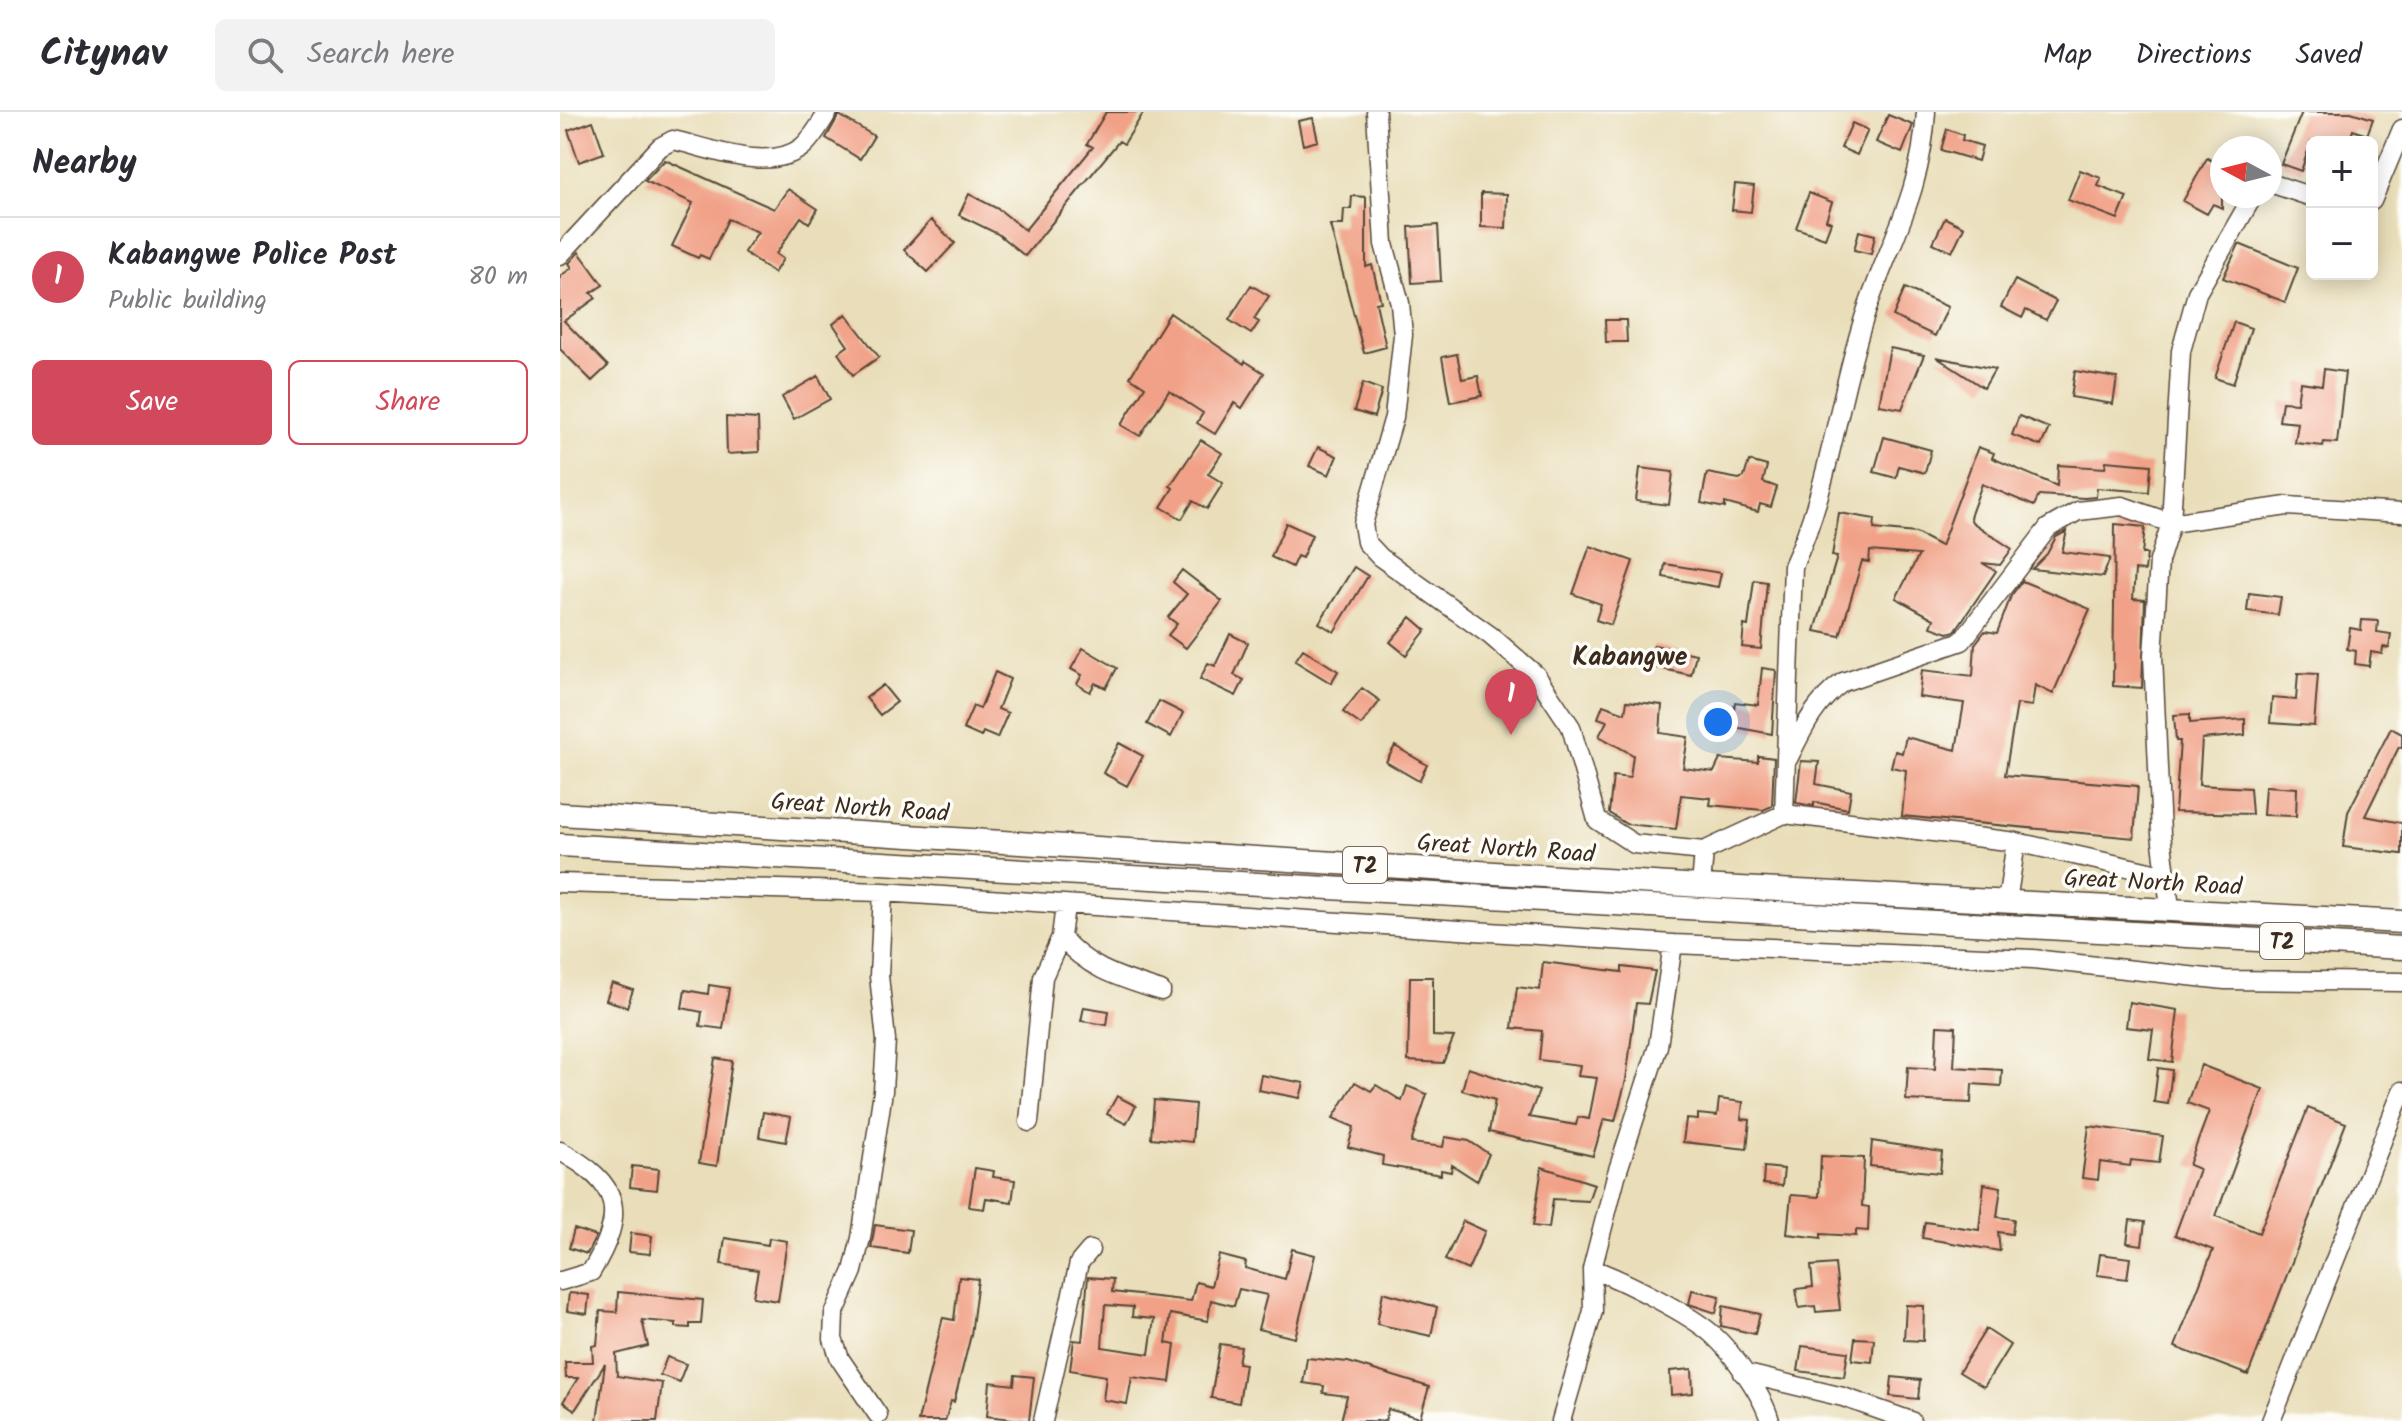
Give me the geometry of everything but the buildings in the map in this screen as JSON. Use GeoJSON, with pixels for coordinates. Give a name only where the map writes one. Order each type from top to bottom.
{"type":"FeatureCollection","features":[{"type":"Feature","properties":{"kind":"main road","name":"Great North Road"},"geometry":{"type":"LineString","coordinates":[[560,814],[1701,886],[2402,922]]}},
{"type":"Feature","properties":{"kind":"main road","name":"Great North Road"},"geometry":{"type":"LineString","coordinates":[[560,845],[2402,948]]}},
{"type":"Feature","properties":{"kind":"street"},"geometry":{"type":"LineString","coordinates":[[560,255],[660,147],[673,140],[762,158],[783,157],[803,147],[828,112]]}},
{"type":"Feature","properties":{"kind":"street"},"geometry":{"type":"LineString","coordinates":[[1376,112],[1384,244],[1400,303],[1403,335],[1394,417],[1363,524],[1366,542],[1409,580],[1491,636],[1536,675],[1571,727],[1597,820],[1634,844],[1704,851],[1784,814],[2016,842],[2167,876]]}},
{"type":"Feature","properties":{"kind":"street"},"geometry":{"type":"LineString","coordinates":[[1784,814],[1793,566],[1810,530],[1867,309],[1913,196],[1926,112]]}},
{"type":"Feature","properties":{"kind":"street"},"geometry":{"type":"LineString","coordinates":[[2378,187],[2402,129]]}},
{"type":"Feature","properties":{"kind":"street"},"geometry":{"type":"LineString","coordinates":[[2282,187],[2306,195]]}},
{"type":"Feature","properties":{"kind":"street"},"geometry":{"type":"LineString","coordinates":[[2170,908],[2154,733],[2153,656],[2159,561],[2171,523],[2181,351],[2197,293],[2246,208]]}},
{"type":"Feature","properties":{"kind":"street"},"geometry":{"type":"LineString","coordinates":[[1788,759],[1815,708],[1843,682],[1956,644],[1968,637],[2048,528],[2078,511],[2122,506],[2171,523],[2287,506],[2402,513]]}},
{"type":"Feature","properties":{"kind":"street"},"geometry":{"type":"LineString","coordinates":[[2007,902],[2016,842]]}},
{"type":"Feature","properties":{"kind":"street"},"geometry":{"type":"LineString","coordinates":[[1701,886],[1704,851]]}},
{"type":"Feature","properties":{"kind":"street"},"geometry":{"type":"LineString","coordinates":[[560,883],[883,892],[1673,944],[2033,959],[2225,980],[2402,982]]}},
{"type":"Feature","properties":{"kind":"street"},"geometry":{"type":"LineString","coordinates":[[878,1415],[840,1359],[833,1339],[834,1314],[853,1271],[861,1238],[883,1091],[886,1040],[879,976],[883,892]]}},
{"type":"Feature","properties":{"kind":"street"},"geometry":{"type":"LineString","coordinates":[[1029,1122],[1043,977],[1061,937],[1065,906]]}},
{"type":"Feature","properties":{"kind":"street"},"geometry":{"type":"LineString","coordinates":[[1061,937],[1079,958],[1101,972],[1161,991]]}},
{"type":"Feature","properties":{"kind":"street"},"geometry":{"type":"LineString","coordinates":[[1561,1421],[1593,1311],[1592,1269],[1616,1176],[1649,1081],[1673,944]]}},
{"type":"Feature","properties":{"kind":"street"},"geometry":{"type":"LineString","coordinates":[[2271,1421],[2402,1091]]}},
{"type":"Feature","properties":{"kind":"street"},"geometry":{"type":"LineString","coordinates":[[560,1151],[587,1165],[603,1179],[612,1192],[614,1213],[612,1229],[591,1272],[561,1281]]}},
{"type":"Feature","properties":{"kind":"street"},"geometry":{"type":"LineString","coordinates":[[1043,1421],[1079,1263],[1090,1250]]}},
{"type":"Feature","properties":{"kind":"street"},"geometry":{"type":"LineString","coordinates":[[1592,1269],[1617,1278],[1712,1333],[1765,1403],[1770,1421]]}},
{"type":"Feature","properties":{"kind":"street"},"geometry":{"type":"LineString","coordinates":[[1743,1373],[1843,1397],[1911,1421]]}},
{"type":"Feature","properties":{"kind":"place","name":"Kabangwe Police Post"},"geometry":{"type":"Point","coordinates":[1511,735]}},
{"type":"Feature","properties":{"kind":"district","name":"Kabangwe"},"geometry":{"type":"Point","coordinates":[1630,656]}}]}
